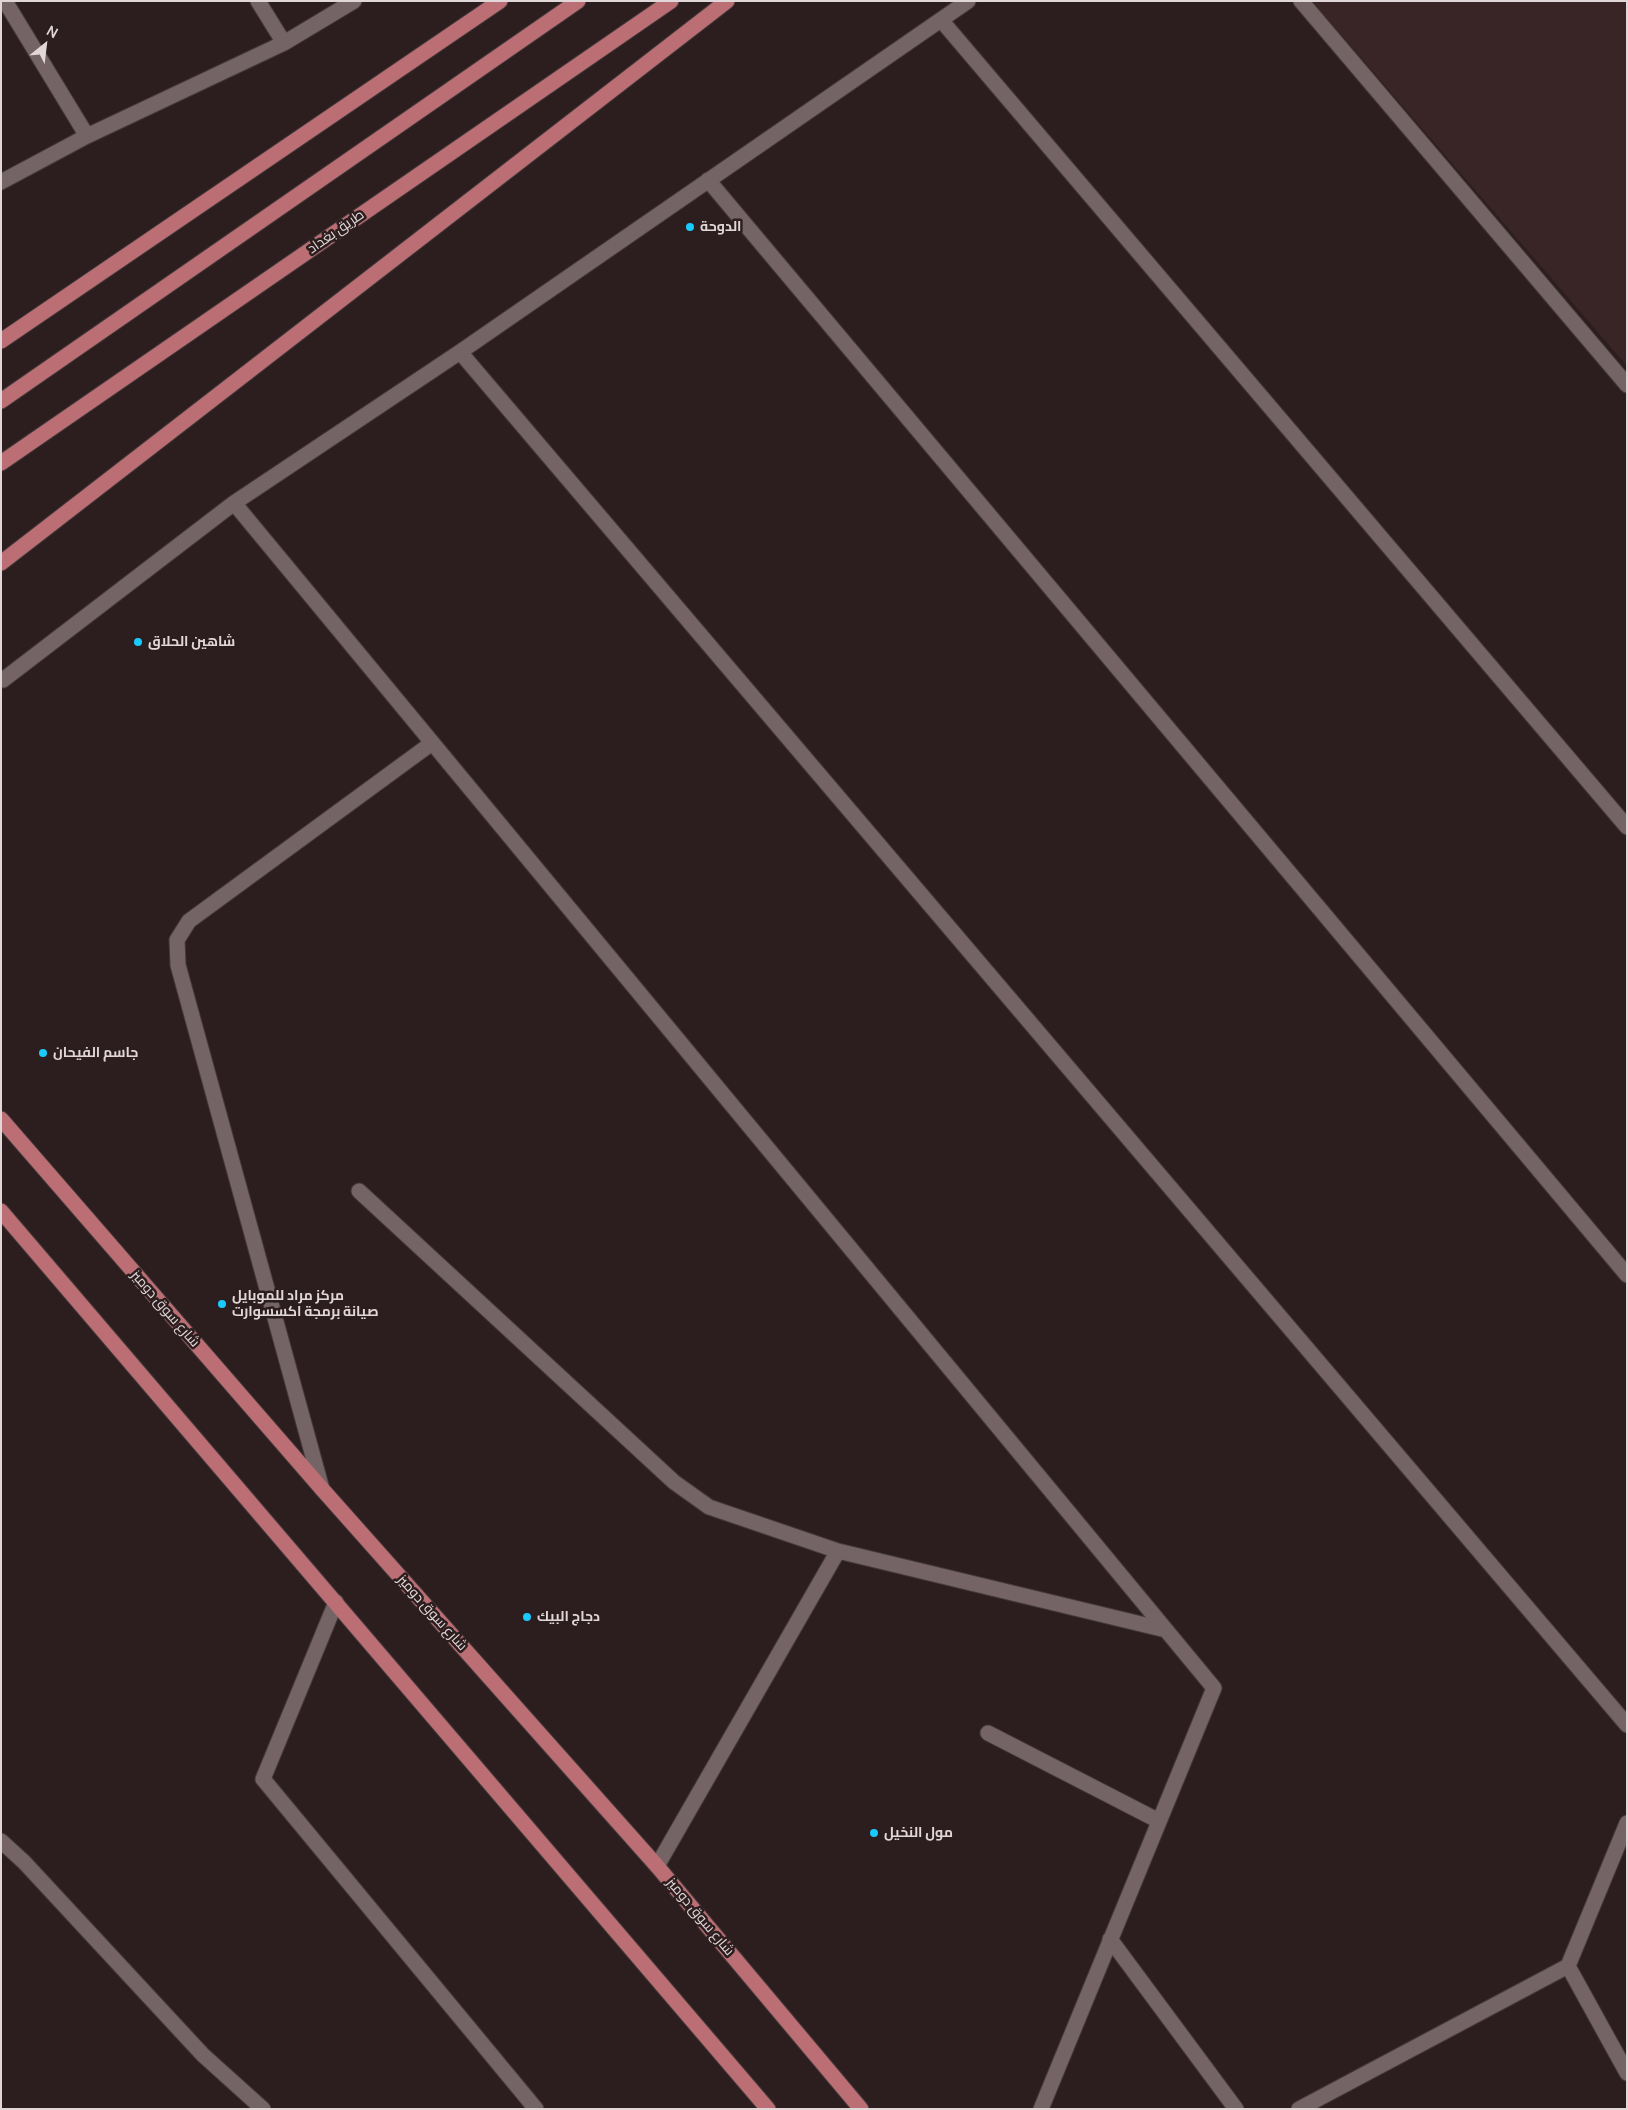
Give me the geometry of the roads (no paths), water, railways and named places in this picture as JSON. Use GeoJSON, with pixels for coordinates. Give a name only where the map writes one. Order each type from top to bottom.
{"type":"FeatureCollection","features":[{"type":"Feature","properties":{"kind":"main road"},"geometry":{"type":"LineString","coordinates":[[1,341],[500,1]]}},
{"type":"Feature","properties":{"kind":"main road"},"geometry":{"type":"LineString","coordinates":[[1,402],[578,1]]}},
{"type":"Feature","properties":{"kind":"main road","name":"طريق بغداد"},"geometry":{"type":"LineString","coordinates":[[1,463],[671,1]]}},
{"type":"Feature","properties":{"kind":"main road"},"geometry":{"type":"LineString","coordinates":[[1,563],[727,1]]}},
{"type":"Feature","properties":{"kind":"main road","name":"شارع سوق دوميز"},"geometry":{"type":"LineString","coordinates":[[1,1119],[322,1489],[657,1866],[861,2109]]}},
{"type":"Feature","properties":{"kind":"main road"},"geometry":{"type":"LineString","coordinates":[[1,1211],[768,2109]]}},
{"type":"Feature","properties":{"kind":"street"},"geometry":{"type":"LineString","coordinates":[[5,1],[87,136]]}},
{"type":"Feature","properties":{"kind":"street"},"geometry":{"type":"LineString","coordinates":[[258,1],[284,43]]}},
{"type":"Feature","properties":{"kind":"street"},"geometry":{"type":"LineString","coordinates":[[1,182],[87,136],[284,43],[354,1]]}},
{"type":"Feature","properties":{"kind":"street"},"geometry":{"type":"LineString","coordinates":[[1,679],[3,680],[234,503],[460,352],[968,1]]}},
{"type":"Feature","properties":{"kind":"street"},"geometry":{"type":"LineString","coordinates":[[1301,1],[1627,385]]}},
{"type":"Feature","properties":{"kind":"street"},"geometry":{"type":"LineString","coordinates":[[940,20],[1627,827]]}},
{"type":"Feature","properties":{"kind":"street"},"geometry":{"type":"LineString","coordinates":[[708,180],[1627,1275]]}},
{"type":"Feature","properties":{"kind":"street"},"geometry":{"type":"LineString","coordinates":[[460,352],[1627,1725]]}},
{"type":"Feature","properties":{"kind":"street"},"geometry":{"type":"LineString","coordinates":[[234,503],[1214,1688],[1041,2109]]}},
{"type":"Feature","properties":{"kind":"street"},"geometry":{"type":"LineString","coordinates":[[322,1489],[181,975],[177,940],[189,921],[432,743]]}},
{"type":"Feature","properties":{"kind":"street"},"geometry":{"type":"LineString","coordinates":[[358,1191],[674,1482],[709,1507],[838,1551],[1166,1630]]}},
{"type":"Feature","properties":{"kind":"street"},"geometry":{"type":"LineString","coordinates":[[657,1866],[838,1551]]}},
{"type":"Feature","properties":{"kind":"street"},"geometry":{"type":"LineString","coordinates":[[336,1602],[263,1779],[536,2109]]}},
{"type":"Feature","properties":{"kind":"street"},"geometry":{"type":"LineString","coordinates":[[988,1733],[1159,1821]]}},
{"type":"Feature","properties":{"kind":"street"},"geometry":{"type":"LineString","coordinates":[[1299,2109],[1568,1966],[1627,1823]]}},
{"type":"Feature","properties":{"kind":"street"},"geometry":{"type":"LineString","coordinates":[[1,1841],[24,1862],[203,2055],[263,2109]]}},
{"type":"Feature","properties":{"kind":"street"},"geometry":{"type":"LineString","coordinates":[[1110,1939],[1236,2109]]}},
{"type":"Feature","properties":{"kind":"street"},"geometry":{"type":"LineString","coordinates":[[1568,1966],[1627,2072]]}},
{"type":"Feature","properties":{"kind":"place","name":"الدوحة"},"geometry":{"type":"Point","coordinates":[690,227]}},
{"type":"Feature","properties":{"kind":"place","name":"شاهين الحلاق"},"geometry":{"type":"Point","coordinates":[138,642]}},
{"type":"Feature","properties":{"kind":"place","name":"جاسم الفيحان"},"geometry":{"type":"Point","coordinates":[43,1053]}},
{"type":"Feature","properties":{"kind":"place","name":"مركز مراد للموبايل صيانة برمجة اكسسوارت"},"geometry":{"type":"Point","coordinates":[222,1304]}},
{"type":"Feature","properties":{"kind":"place","name":"دجاج البيك"},"geometry":{"type":"Point","coordinates":[527,1617]}},
{"type":"Feature","properties":{"kind":"place","name":"مول النخيل"},"geometry":{"type":"Point","coordinates":[874,1833]}}]}
